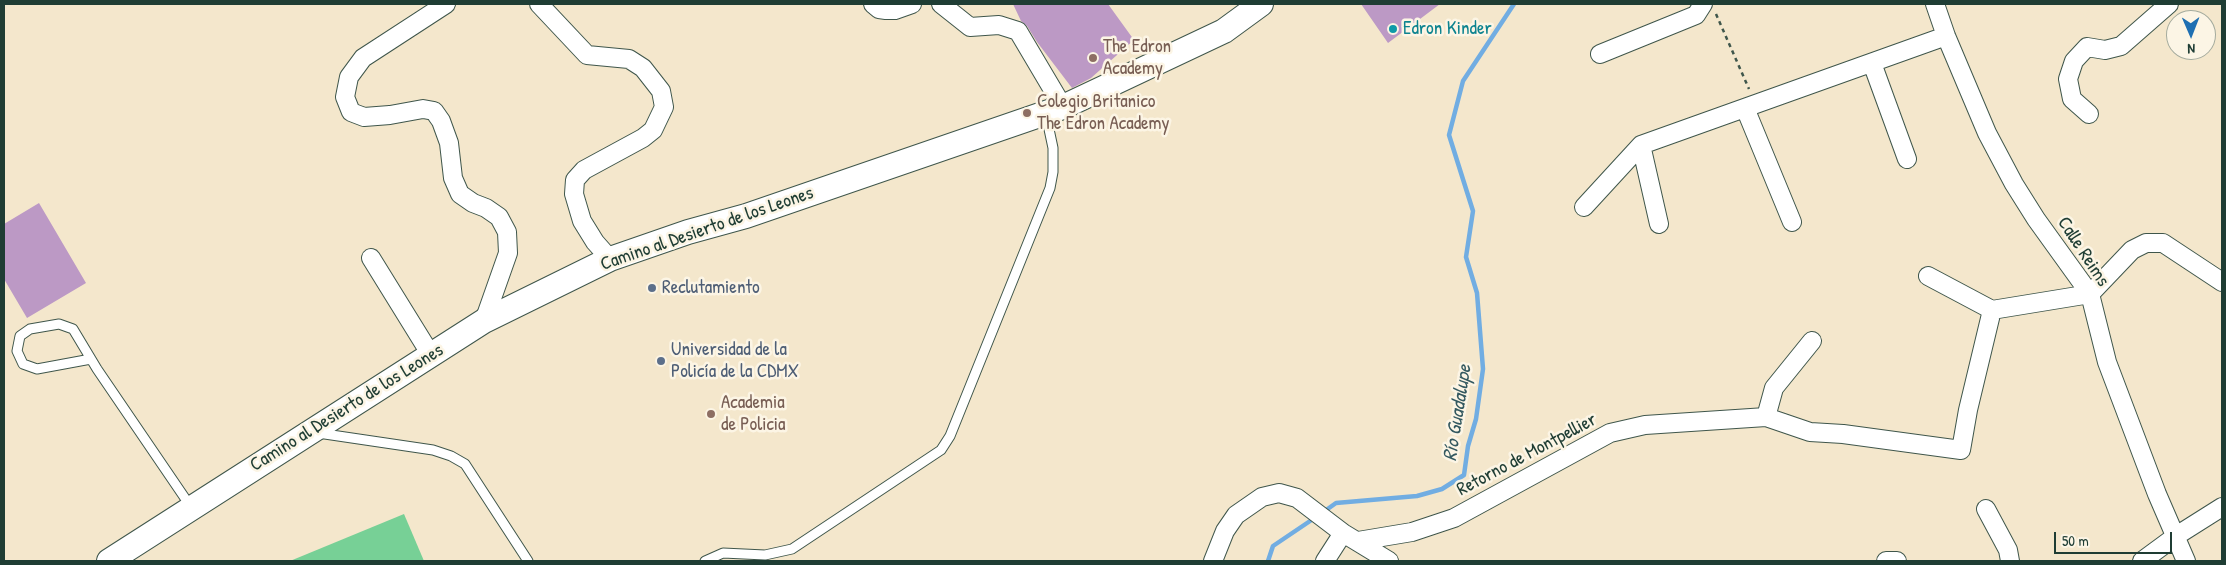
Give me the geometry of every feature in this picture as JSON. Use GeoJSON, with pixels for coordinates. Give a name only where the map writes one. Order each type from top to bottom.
{"type":"FeatureCollection","features":[{"type":"Feature","properties":{"kind":"main road","name":"Camino al Desierto de los Leones"},"geometry":{"type":"LineString","coordinates":[[109,561],[484,321],[610,259],[688,232],[746,216],[1054,110],[1224,31],[1261,4]]}},
{"type":"Feature","properties":{"kind":"street"},"geometry":{"type":"LineString","coordinates":[[446,4],[363,58],[349,77],[345,97],[351,112],[364,117],[390,115],[423,109],[434,111],[441,121],[449,142],[453,178],[460,194],[473,203],[486,208],[499,218],[507,232],[508,253],[484,321]]}},
{"type":"Feature","properties":{"kind":"street"},"geometry":{"type":"LineString","coordinates":[[539,4],[587,55],[629,60],[643,68],[661,91],[664,107],[653,130],[643,138],[584,170],[575,180],[574,194],[582,221],[595,242],[610,259]]}},
{"type":"Feature","properties":{"kind":"street"},"geometry":{"type":"LineString","coordinates":[[873,4],[879,10],[895,10],[912,4]]}},
{"type":"Feature","properties":{"kind":"street"},"geometry":{"type":"LineString","coordinates":[[941,4],[970,27],[999,24],[1018,32],[1054,110]]}},
{"type":"Feature","properties":{"kind":"street","name":"Calle Reims"},"geometry":{"type":"LineString","coordinates":[[1935,4],[1946,36],[1987,133],[2014,184],[2036,219],[2090,294],[2107,362],[2157,494],[2186,561]]}},
{"type":"Feature","properties":{"kind":"street"},"geometry":{"type":"LineString","coordinates":[[2089,114],[2072,99],[2068,78],[2074,61],[2087,47],[2105,50],[2121,46],[2169,4]]}},
{"type":"Feature","properties":{"kind":"street"},"geometry":{"type":"LineString","coordinates":[[1600,54],[1709,8]]}},
{"type":"Feature","properties":{"kind":"street"},"geometry":{"type":"LineString","coordinates":[[1584,207],[1641,145],[1946,36]]}},
{"type":"Feature","properties":{"kind":"street"},"geometry":{"type":"LineString","coordinates":[[1872,63],[1907,159]]}},
{"type":"Feature","properties":{"kind":"street"},"geometry":{"type":"LineString","coordinates":[[1750,106],[1792,222]]}},
{"type":"Feature","properties":{"kind":"street"},"geometry":{"type":"LineString","coordinates":[[1641,145],[1659,224]]}},
{"type":"Feature","properties":{"kind":"street"},"geometry":{"type":"LineString","coordinates":[[1928,276],[1992,310],[2090,294],[2132,250],[2146,243],[2162,243],[2222,282]]}},
{"type":"Feature","properties":{"kind":"street"},"geometry":{"type":"LineString","coordinates":[[371,258],[431,355]]}},
{"type":"Feature","properties":{"kind":"street","name":"Retorno de Montpellier"},"geometry":{"type":"LineString","coordinates":[[1346,534],[1412,532],[1454,518],[1610,433],[1655,424],[1766,417],[1810,432],[1843,434],[1960,450],[1992,310]]}},
{"type":"Feature","properties":{"kind":"street"},"geometry":{"type":"LineString","coordinates":[[1766,417],[1774,388],[1812,341]]}},
{"type":"Feature","properties":{"kind":"street"},"geometry":{"type":"LineString","coordinates":[[1212,561],[1225,531],[1236,515],[1247,506],[1270,494],[1286,494],[1297,498],[1346,534],[1389,561]]}},
{"type":"Feature","properties":{"kind":"street"},"geometry":{"type":"LineString","coordinates":[[2142,561],[2176,536],[2222,507]]}},
{"type":"Feature","properties":{"kind":"street"},"geometry":{"type":"LineString","coordinates":[[1986,509],[2008,550],[2010,561]]}},
{"type":"Feature","properties":{"kind":"street"},"geometry":{"type":"LineString","coordinates":[[1325,561],[1346,534]]}},
{"type":"Feature","properties":{"kind":"street"},"geometry":{"type":"LineString","coordinates":[[1886,561],[1897,561]]}},
{"type":"Feature","properties":{"kind":"lane"},"geometry":{"type":"LineString","coordinates":[[705,561],[723,553],[765,554],[792,549],[941,450],[950,436],[1050,188],[1053,172],[1054,110]]}},
{"type":"Feature","properties":{"kind":"lane"},"geometry":{"type":"LineString","coordinates":[[91,359],[37,369],[23,364],[17,352],[20,336],[30,329],[60,324],[73,329],[191,508]]}},
{"type":"Feature","properties":{"kind":"lane"},"geometry":{"type":"LineString","coordinates":[[309,432],[433,450],[451,456],[465,464],[528,561]]}},
{"type":"Feature","properties":{"kind":"path"},"geometry":{"type":"LineString","coordinates":[[1709,8],[1750,106]]}},
{"type":"Feature","properties":{"kind":"green space"},"geometry":{"type":"Polygon","coordinates":[[[404,514],[424,561],[290,561],[404,514]]]}},
{"type":"Feature","properties":{"kind":"building"},"geometry":{"type":"Polygon","coordinates":[[[1013,4],[1108,4],[1134,40],[1091,78],[1072,88],[1027,26],[1021,21],[1013,4]]]}},
{"type":"Feature","properties":{"kind":"building","name":"Edron Kinder"},"geometry":{"type":"Polygon","coordinates":[[[1361,4],[1440,4],[1388,43],[1361,4]]]}},
{"type":"Feature","properties":{"kind":"building"},"geometry":{"type":"Polygon","coordinates":[[[39,203],[86,283],[27,318],[4,279],[4,224],[39,203]]]}},
{"type":"Feature","properties":{"kind":"waterway","name":"Río Guadalupe"},"geometry":{"type":"LineString","coordinates":[[1322,513],[1336,503],[1417,496],[1442,489],[1464,475],[1468,446],[1476,419],[1483,369],[1477,293],[1466,257],[1473,211],[1449,135],[1463,81],[1514,4]]}},
{"type":"Feature","properties":{"kind":"waterway","name":"Río Guadalupe"},"geometry":{"type":"LineString","coordinates":[[1268,561],[1273,546],[1316,517]]}},
{"type":"Feature","properties":{"kind":"place","name":"Edron Kinder"},"geometry":{"type":"Point","coordinates":[1393,29]}},
{"type":"Feature","properties":{"kind":"place","name":"The Edron Academy"},"geometry":{"type":"Point","coordinates":[1093,58]}},
{"type":"Feature","properties":{"kind":"place","name":"Colegio Britanico The Edron Academy"},"geometry":{"type":"Point","coordinates":[1027,113]}},
{"type":"Feature","properties":{"kind":"place","name":"Reclutamiento"},"geometry":{"type":"Point","coordinates":[652,288]}},
{"type":"Feature","properties":{"kind":"place","name":"Universidad de la Policía de la CDMX"},"geometry":{"type":"Point","coordinates":[661,361]}},
{"type":"Feature","properties":{"kind":"place","name":"Academia de Policia"},"geometry":{"type":"Point","coordinates":[711,414]}}]}
